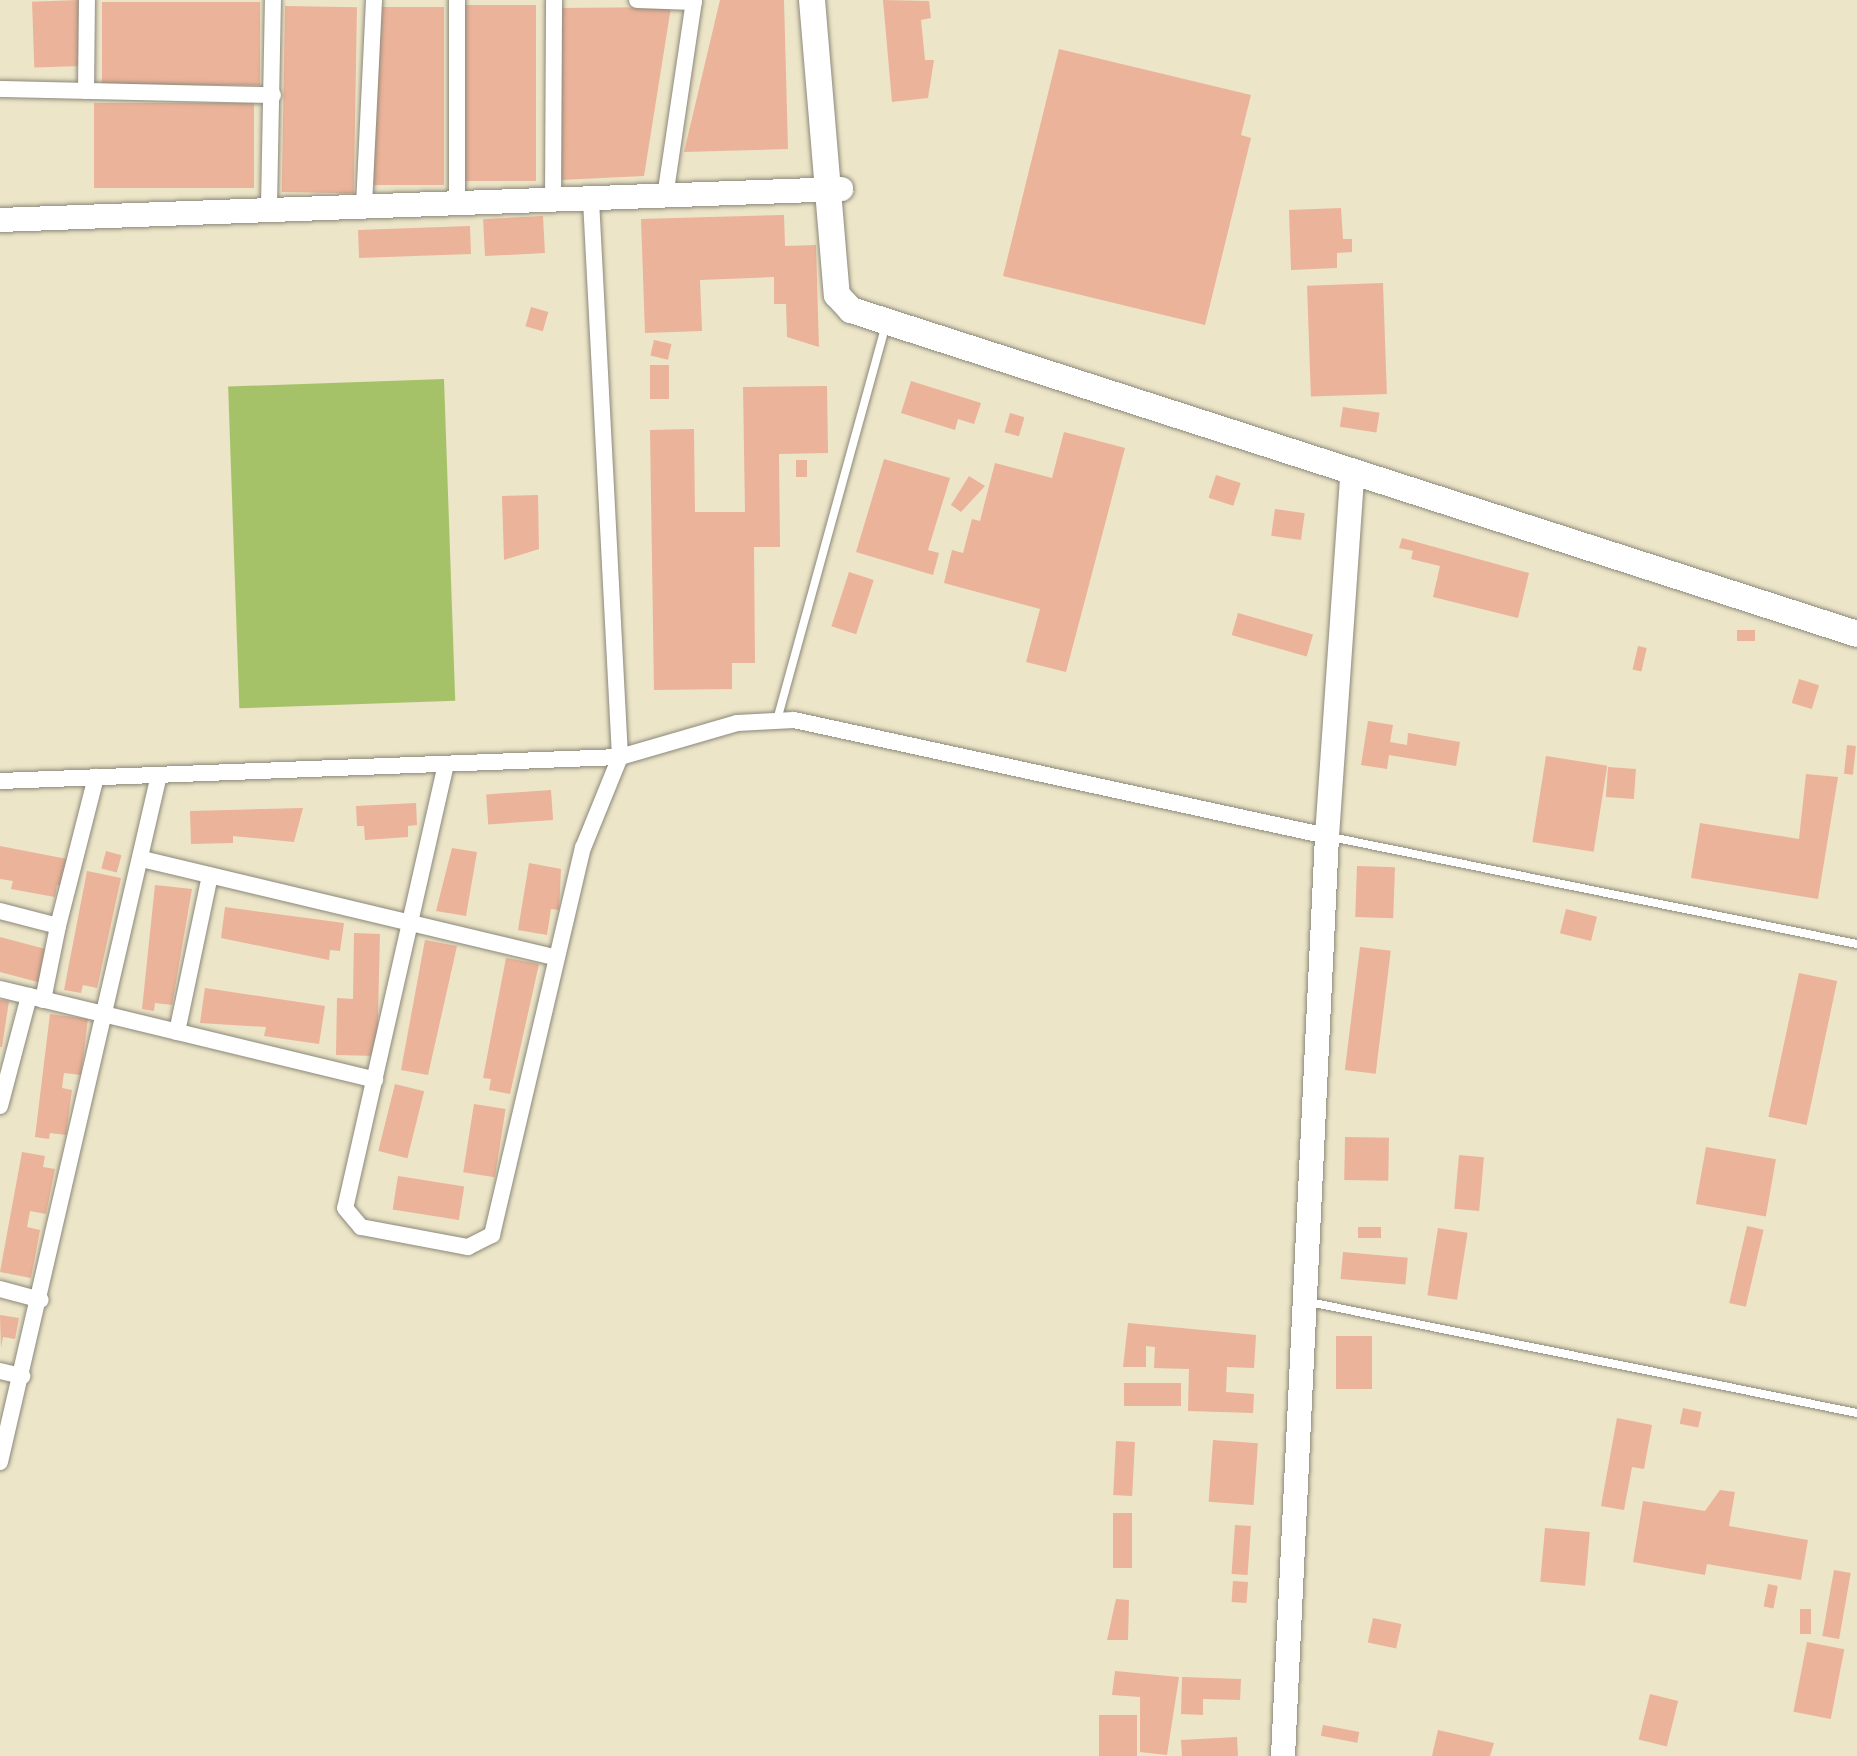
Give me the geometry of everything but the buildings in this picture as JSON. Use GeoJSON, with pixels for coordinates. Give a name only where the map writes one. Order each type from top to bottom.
{"type":"FeatureCollection","features":[{"type":"Feature","properties":{"kind":"main road"},"geometry":{"type":"LineString","coordinates":[[812,0],[834,189]]}},
{"type":"Feature","properties":{"kind":"main road"},"geometry":{"type":"LineString","coordinates":[[825,0],[837,295],[879,321],[1352,477],[1857,634]]}},
{"type":"Feature","properties":{"kind":"street"},"geometry":{"type":"LineString","coordinates":[[86,91],[87,0]]}},
{"type":"Feature","properties":{"kind":"street"},"geometry":{"type":"LineString","coordinates":[[269,206],[273,0]]}},
{"type":"Feature","properties":{"kind":"street"},"geometry":{"type":"LineString","coordinates":[[364,205],[374,0]]}},
{"type":"Feature","properties":{"kind":"street"},"geometry":{"type":"LineString","coordinates":[[457,0],[457,203]]}},
{"type":"Feature","properties":{"kind":"street"},"geometry":{"type":"LineString","coordinates":[[553,201],[554,0]]}},
{"type":"Feature","properties":{"kind":"street"},"geometry":{"type":"LineString","coordinates":[[637,0],[694,1],[665,197]]}},
{"type":"Feature","properties":{"kind":"street"},"geometry":{"type":"LineString","coordinates":[[0,89],[273,95]]}},
{"type":"Feature","properties":{"kind":"street"},"geometry":{"type":"LineString","coordinates":[[3,214],[591,200],[834,189]]}},
{"type":"Feature","properties":{"kind":"street"},"geometry":{"type":"LineString","coordinates":[[446,764],[346,1217],[468,1247],[487,1242],[583,848],[620,757],[591,200]]}},
{"type":"Feature","properties":{"kind":"street"},"geometry":{"type":"LineString","coordinates":[[1283,1756],[1327,836],[1352,477]]}},
{"type":"Feature","properties":{"kind":"street"},"geometry":{"type":"LineString","coordinates":[[0,781],[620,757],[710,729],[777,720],[1327,836]]}},
{"type":"Feature","properties":{"kind":"street"},"geometry":{"type":"LineString","coordinates":[[0,1458],[41,1300],[102,1014],[142,859],[159,775]]}},
{"type":"Feature","properties":{"kind":"street"},"geometry":{"type":"LineString","coordinates":[[0,1106],[58,926],[96,777]]}},
{"type":"Feature","properties":{"kind":"street"},"geometry":{"type":"LineString","coordinates":[[142,859],[556,958]]}},
{"type":"Feature","properties":{"kind":"street"},"geometry":{"type":"LineString","coordinates":[[177,1032],[210,875]]}},
{"type":"Feature","properties":{"kind":"street"},"geometry":{"type":"LineString","coordinates":[[0,911],[58,926]]}},
{"type":"Feature","properties":{"kind":"street"},"geometry":{"type":"LineString","coordinates":[[0,989],[375,1080]]}},
{"type":"Feature","properties":{"kind":"street"},"geometry":{"type":"LineString","coordinates":[[0,1289],[41,1300]]}},
{"type":"Feature","properties":{"kind":"street"},"geometry":{"type":"LineString","coordinates":[[0,1371],[22,1376]]}},
{"type":"Feature","properties":{"kind":"lane"},"geometry":{"type":"LineString","coordinates":[[777,720],[879,321]]}},
{"type":"Feature","properties":{"kind":"lane"},"geometry":{"type":"LineString","coordinates":[[1327,836],[1857,944]]}},
{"type":"Feature","properties":{"kind":"lane"},"geometry":{"type":"LineString","coordinates":[[1306,1301],[1857,1413]]}},
{"type":"Feature","properties":{"kind":"green space"},"geometry":{"type":"Polygon","coordinates":[[[444,379],[455,701],[239,708],[228,387],[444,379]]]}}]}
